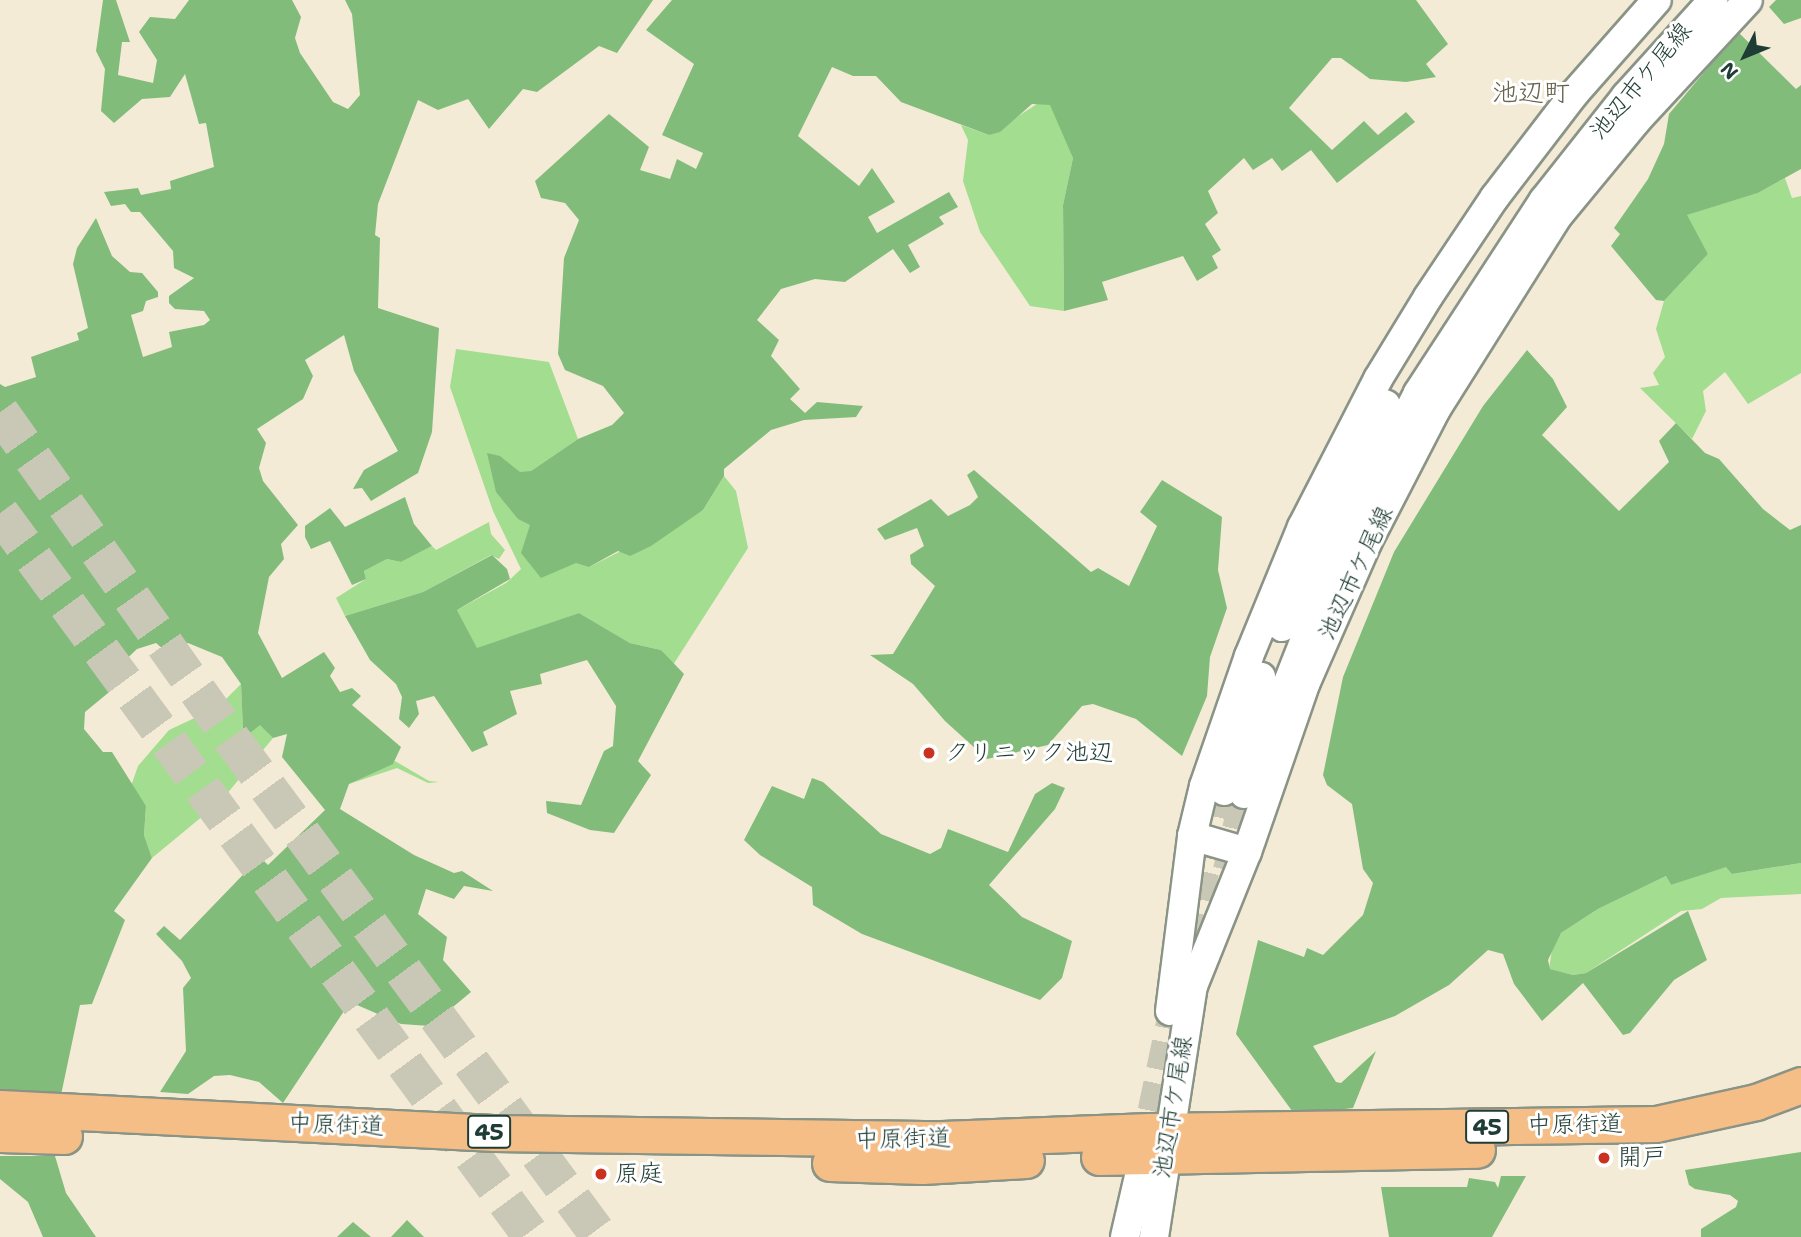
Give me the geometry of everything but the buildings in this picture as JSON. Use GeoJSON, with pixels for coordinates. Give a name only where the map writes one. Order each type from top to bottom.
{"type":"FeatureCollection","features":[{"type":"Feature","properties":{"kind":"main road","name":"中原街道"},"geometry":{"type":"LineString","coordinates":[[0,1108],[495,1133],[784,1140],[1156,1143],[1656,1124],[1756,1102],[1801,1085]]}},
{"type":"Feature","properties":{"kind":"main road","name":"中原街道"},"geometry":{"type":"LineString","coordinates":[[0,1134],[922,1166],[1156,1143],[1362,1155],[1636,1142],[1738,1125],[1801,1105]]}},
{"type":"Feature","properties":{"kind":"street","name":"池辺市ケ尾線"},"geometry":{"type":"LineString","coordinates":[[1154,1237],[1156,1143],[1192,836],[1203,786],[1249,656],[1302,527],[1378,379],[1495,197],[1574,94],[1657,0]]}},
{"type":"Feature","properties":{"kind":"street","name":"池辺市ケ尾線"},"geometry":{"type":"LineString","coordinates":[[1678,0],[1599,92],[1518,196],[1399,380],[1320,538],[1259,682],[1234,793],[1350,525],[1418,393],[1545,200],[1626,96],[1713,0]]}},
{"type":"Feature","properties":{"kind":"street","name":"池辺市ケ尾線"},"geometry":{"type":"LineString","coordinates":[[1125,1237],[1156,1143],[1193,986],[1247,852],[1306,682],[1367,543],[1435,411],[1557,217],[1748,0]]}},
{"type":"Feature","properties":{"kind":"street"},"geometry":{"type":"LineString","coordinates":[[1192,836],[1247,852]]}},
{"type":"Feature","properties":{"kind":"green space"},"geometry":{"type":"Polygon","coordinates":[[[103,0],[116,0],[130,42],[122,42],[118,75],[153,83],[157,60],[139,32],[150,17],[175,19],[189,0],[292,0],[301,17],[295,38],[300,53],[333,102],[348,109],[360,95],[352,14],[345,0],[653,0],[617,53],[599,46],[537,92],[523,89],[489,129],[468,99],[438,110],[418,100],[378,204],[375,235],[380,238],[378,308],[439,328],[432,432],[418,473],[371,501],[362,488],[353,489],[364,470],[398,451],[354,371],[344,335],[305,360],[313,376],[303,399],[257,429],[266,443],[259,468],[263,481],[298,525],[281,544],[284,559],[269,577],[258,633],[282,678],[324,652],[335,668],[330,676],[340,692],[352,688],[361,696],[352,705],[401,747],[393,764],[349,784],[340,809],[414,855],[454,873],[462,871],[493,891],[464,886],[454,899],[426,889],[418,914],[447,937],[443,960],[471,992],[430,1026],[401,1024],[350,1002],[283,1103],[259,1082],[230,1075],[214,1076],[188,1094],[160,1092],[186,1051],[183,988],[191,978],[182,961],[156,934],[164,926],[180,940],[260,857],[268,865],[325,810],[282,757],[287,734],[273,738],[260,725],[250,733],[243,730],[241,684],[222,657],[188,643],[164,650],[156,643],[137,649],[117,668],[125,679],[85,712],[84,729],[103,752],[112,752],[146,806],[144,835],[152,858],[114,911],[125,920],[92,1004],[80,1005],[61,1095],[0,1093],[0,384],[5,387],[36,377],[31,357],[79,340],[77,333],[88,328],[73,264],[77,248],[96,218],[112,256],[130,272],[142,273],[158,292],[158,297],[146,301],[143,311],[131,315],[143,357],[172,347],[169,332],[204,325],[210,320],[204,311],[175,309],[169,303],[169,296],[194,278],[174,268],[173,251],[140,212],[131,212],[125,204],[111,206],[104,192],[138,188],[141,195],[171,189],[170,181],[214,167],[206,123],[199,124],[185,74],[170,97],[142,99],[114,123],[101,111],[105,69],[96,51],[103,0]]]}},
{"type":"Feature","properties":{"kind":"green space"},"geometry":{"type":"Polygon","coordinates":[[[672,0],[1416,0],[1448,44],[1426,64],[1436,77],[1406,82],[1370,79],[1341,58],[1332,58],[1289,108],[1332,150],[1364,121],[1378,135],[1406,112],[1415,122],[1337,183],[1311,150],[1282,171],[1272,158],[1253,170],[1244,158],[1208,191],[1218,213],[1205,224],[1221,250],[1212,256],[1218,268],[1197,281],[1183,256],[1102,282],[1108,300],[1064,311],[1063,205],[1073,158],[1050,105],[1032,104],[1000,132],[989,135],[901,102],[876,76],[853,76],[832,67],[798,136],[859,186],[872,168],[895,202],[868,217],[877,233],[949,192],[958,207],[939,217],[944,224],[908,245],[920,267],[910,273],[893,249],[845,282],[815,279],[781,289],[757,320],[779,340],[771,356],[800,389],[790,399],[805,413],[817,402],[863,406],[856,417],[804,420],[771,430],[724,469],[724,476],[703,510],[651,546],[630,556],[618,551],[589,567],[576,563],[541,578],[521,553],[530,525],[518,519],[496,492],[487,453],[500,456],[520,472],[531,471],[578,439],[612,425],[624,413],[603,386],[565,370],[558,354],[564,258],[579,220],[565,203],[541,198],[535,181],[609,114],[649,147],[640,170],[670,179],[677,159],[696,169],[703,153],[662,135],[694,64],[646,30],[672,0]]]}},
{"type":"Feature","properties":{"kind":"green space"},"geometry":{"type":"Polygon","coordinates":[[[1776,0],[1801,0],[1801,18],[1784,24],[1769,7],[1776,0]]]}},
{"type":"Feature","properties":{"kind":"green space"},"geometry":{"type":"Polygon","coordinates":[[[1738,32],[1796,89],[1801,85],[1801,169],[1758,193],[1687,215],[1708,254],[1664,301],[1656,300],[1611,246],[1620,234],[1614,228],[1648,179],[1664,144],[1669,114],[1738,32]]]}},
{"type":"Feature","properties":{"kind":"green space"},"geometry":{"type":"Polygon","coordinates":[[[1040,102],[1050,104],[1058,113],[1073,158],[1063,205],[1064,311],[1030,306],[980,232],[963,181],[968,140],[961,125],[989,135],[1040,102]]]}},
{"type":"Feature","properties":{"kind":"green space"},"geometry":{"type":"Polygon","coordinates":[[[1785,178],[1792,198],[1801,196],[1801,373],[1748,404],[1725,372],[1703,391],[1706,411],[1692,439],[1640,388],[1659,385],[1653,373],[1665,357],[1656,329],[1664,301],[1708,254],[1686,215],[1758,193],[1785,178]]]}},
{"type":"Feature","properties":{"kind":"green space"},"geometry":{"type":"Polygon","coordinates":[[[456,349],[549,362],[578,439],[531,471],[589,567],[703,510],[724,476],[736,491],[748,548],[673,665],[661,650],[630,643],[579,613],[477,649],[457,610],[506,583],[521,569],[493,511],[450,387],[456,349]]]}},
{"type":"Feature","properties":{"kind":"green space"},"geometry":{"type":"Polygon","coordinates":[[[1527,350],[1553,379],[1567,407],[1542,435],[1619,511],[1669,462],[1659,441],[1676,423],[1705,453],[1719,459],[1763,509],[1790,530],[1801,525],[1801,863],[1732,874],[1726,867],[1671,885],[1666,876],[1598,909],[1561,933],[1548,960],[1550,969],[1573,975],[1586,973],[1688,911],[1707,960],[1674,980],[1630,1033],[1623,1035],[1583,983],[1542,1021],[1514,984],[1503,954],[1488,950],[1449,985],[1395,1016],[1313,1046],[1336,1082],[1341,1083],[1376,1051],[1353,1108],[1295,1115],[1236,1034],[1258,940],[1304,957],[1307,948],[1323,955],[1363,915],[1373,883],[1363,869],[1352,804],[1327,785],[1323,775],[1343,677],[1394,552],[1483,406],[1527,350]]]}},
{"type":"Feature","properties":{"kind":"green space"},"geometry":{"type":"Polygon","coordinates":[[[974,470],[1091,572],[1098,568],[1129,586],[1157,526],[1140,512],[1162,480],[1222,517],[1218,570],[1227,608],[1210,657],[1207,696],[1182,756],[1136,719],[1093,704],[1082,706],[1048,745],[987,759],[945,721],[913,684],[870,655],[893,654],[935,586],[911,564],[910,555],[924,546],[917,528],[885,540],[877,529],[931,499],[948,516],[970,505],[978,497],[967,475],[974,470]]]}},
{"type":"Feature","properties":{"kind":"green space"},"geometry":{"type":"Polygon","coordinates":[[[405,497],[414,524],[432,546],[401,562],[387,559],[364,571],[366,579],[352,585],[330,541],[311,549],[305,537],[305,526],[330,508],[345,527],[405,497]]]}},
{"type":"Feature","properties":{"kind":"green space"},"geometry":{"type":"Polygon","coordinates":[[[489,522],[491,534],[505,550],[499,559],[491,555],[423,592],[345,616],[336,598],[366,579],[364,571],[387,559],[401,562],[432,546],[436,550],[489,522]]]}},
{"type":"Feature","properties":{"kind":"green space"},"geometry":{"type":"Polygon","coordinates":[[[492,555],[507,569],[510,579],[457,610],[477,648],[579,613],[630,643],[661,650],[684,674],[638,761],[651,775],[614,833],[590,830],[547,813],[546,801],[581,805],[604,751],[613,746],[616,706],[587,660],[540,674],[542,684],[510,691],[517,714],[483,732],[488,745],[472,752],[434,696],[416,701],[419,714],[409,728],[399,719],[402,697],[396,684],[370,660],[345,616],[423,592],[492,555]]]}},
{"type":"Feature","properties":{"kind":"green space"},"geometry":{"type":"Polygon","coordinates":[[[241,684],[243,730],[260,724],[273,738],[221,801],[152,858],[144,835],[146,806],[131,786],[138,766],[169,730],[218,707],[241,684]]]}},
{"type":"Feature","properties":{"kind":"green space"},"geometry":{"type":"Polygon","coordinates":[[[395,761],[429,781],[439,782],[428,783],[397,768],[349,784],[395,761]]]}},
{"type":"Feature","properties":{"kind":"green space"},"geometry":{"type":"Polygon","coordinates":[[[812,778],[823,782],[881,834],[930,854],[941,848],[948,829],[1008,852],[1035,794],[1052,783],[1065,788],[1055,809],[989,885],[1022,917],[1072,941],[1062,978],[1040,1000],[862,934],[813,905],[812,887],[760,855],[744,840],[772,786],[804,799],[812,778]]]}},
{"type":"Feature","properties":{"kind":"green space"},"geometry":{"type":"Polygon","coordinates":[[[1801,863],[1801,894],[1721,898],[1702,909],[1681,911],[1586,973],[1573,975],[1549,969],[1553,943],[1561,933],[1598,909],[1666,876],[1671,885],[1727,866],[1732,874],[1801,863]]]}},
{"type":"Feature","properties":{"kind":"green space"},"geometry":{"type":"Polygon","coordinates":[[[1801,1152],[1801,1237],[1701,1237],[1701,1229],[1736,1207],[1738,1201],[1730,1195],[1695,1189],[1689,1185],[1685,1170],[1801,1152]]]}},
{"type":"Feature","properties":{"kind":"green space"},"geometry":{"type":"Polygon","coordinates":[[[0,1156],[55,1156],[66,1193],[96,1237],[43,1237],[28,1202],[0,1179],[0,1156]]]}},
{"type":"Feature","properties":{"kind":"green space"},"geometry":{"type":"Polygon","coordinates":[[[1501,1176],[1526,1176],[1492,1237],[1389,1237],[1381,1187],[1467,1187],[1469,1178],[1495,1182],[1498,1188],[1501,1176]]]}},
{"type":"Feature","properties":{"kind":"green space"},"geometry":{"type":"Polygon","coordinates":[[[407,1220],[424,1237],[391,1237],[407,1220]]]}},
{"type":"Feature","properties":{"kind":"green space"},"geometry":{"type":"Polygon","coordinates":[[[353,1222],[371,1237],[337,1237],[353,1222]]]}},
{"type":"Feature","properties":{"kind":"tunnel"},"geometry":{"type":"LineString","coordinates":[[0,412],[234,742],[600,1237]]}},
{"type":"Feature","properties":{"kind":"tunnel"},"geometry":{"type":"LineString","coordinates":[[0,513],[532,1237]]}},
{"type":"Feature","properties":{"kind":"tunnel"},"geometry":{"type":"LineString","coordinates":[[1189,940],[1224,791]]}},
{"type":"Feature","properties":{"kind":"tunnel"},"geometry":{"type":"LineString","coordinates":[[1227,870],[1244,794]]}},
{"type":"Feature","properties":{"kind":"tunnel"},"geometry":{"type":"LineString","coordinates":[[1143,1152],[1177,989]]}},
{"type":"Feature","properties":{"kind":"place","name":"クリニック池辺"},"geometry":{"type":"Point","coordinates":[929,753]}},
{"type":"Feature","properties":{"kind":"place","name":"開戸"},"geometry":{"type":"Point","coordinates":[1604,1158]}},
{"type":"Feature","properties":{"kind":"place","name":"原庭"},"geometry":{"type":"Point","coordinates":[601,1174]}},
{"type":"Feature","properties":{"kind":"district","name":"池辺町"},"geometry":{"type":"Point","coordinates":[1531,92]}}]}
